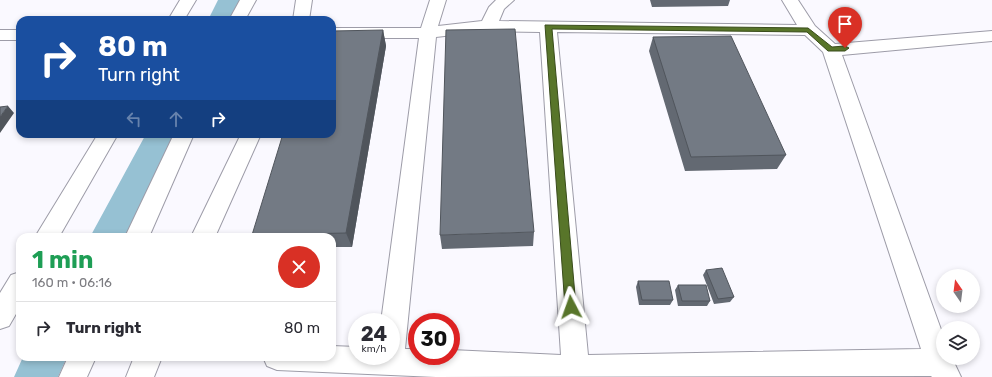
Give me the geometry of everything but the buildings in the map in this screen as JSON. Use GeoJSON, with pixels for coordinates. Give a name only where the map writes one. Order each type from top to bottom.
{"type":"FeatureCollection","features":[{"type":"Feature","properties":{"kind":"street"},"geometry":{"type":"LineString","coordinates":[[178,16],[188,0]]}},
{"type":"Feature","properties":{"kind":"street"},"geometry":{"type":"LineString","coordinates":[[239,16],[248,0]]}},
{"type":"Feature","properties":{"kind":"street"},"geometry":{"type":"LineString","coordinates":[[302,16],[304,0]]}},
{"type":"Feature","properties":{"kind":"street"},"geometry":{"type":"LineString","coordinates":[[395,313],[428,33],[438,0]]}},
{"type":"Feature","properties":{"kind":"street"},"geometry":{"type":"LineString","coordinates":[[488,26],[497,7],[506,0]]}},
{"type":"Feature","properties":{"kind":"street"},"geometry":{"type":"LineString","coordinates":[[400,357],[576,370],[943,369],[830,50],[808,30],[790,0]]}},
{"type":"Feature","properties":{"kind":"street"},"geometry":{"type":"LineString","coordinates":[[336,33],[428,33],[488,26],[808,30]]}},
{"type":"Feature","properties":{"kind":"street"},"geometry":{"type":"LineString","coordinates":[[548,27],[576,370]]}},
{"type":"Feature","properties":{"kind":"street"},"geometry":{"type":"LineString","coordinates":[[0,35],[16,35]]}},
{"type":"Feature","properties":{"kind":"street"},"geometry":{"type":"LineString","coordinates":[[830,50],[992,36]]}},
{"type":"Feature","properties":{"kind":"street"},"geometry":{"type":"LineString","coordinates":[[49,233],[106,138]]}},
{"type":"Feature","properties":{"kind":"street"},"geometry":{"type":"LineString","coordinates":[[139,233],[182,138]]}},
{"type":"Feature","properties":{"kind":"street"},"geometry":{"type":"LineString","coordinates":[[205,233],[249,138]]}},
{"type":"Feature","properties":{"kind":"street"},"geometry":{"type":"LineString","coordinates":[[0,317],[16,291]]}},
{"type":"Feature","properties":{"kind":"street"},"geometry":{"type":"LineString","coordinates":[[336,356],[348,356]]}},
{"type":"Feature","properties":{"kind":"street"},"geometry":{"type":"LineString","coordinates":[[73,377],[80,361]]}},
{"type":"Feature","properties":{"kind":"street"},"geometry":{"type":"LineString","coordinates":[[140,377],[146,361]]}},
{"type":"Feature","properties":{"kind":"waterway"},"geometry":{"type":"LineString","coordinates":[[223,16],[231,0]]}},
{"type":"Feature","properties":{"kind":"waterway"},"geometry":{"type":"LineString","coordinates":[[110,233],[160,138]]}},
{"type":"Feature","properties":{"kind":"waterway"},"geometry":{"type":"LineString","coordinates":[[35,377],[44,361]]}},
{"type":"Feature","properties":{"kind":"route"},"geometry":{"type":"LineString","coordinates":[[571,307],[548,27],[808,30],[830,50],[845,48]]}}]}
